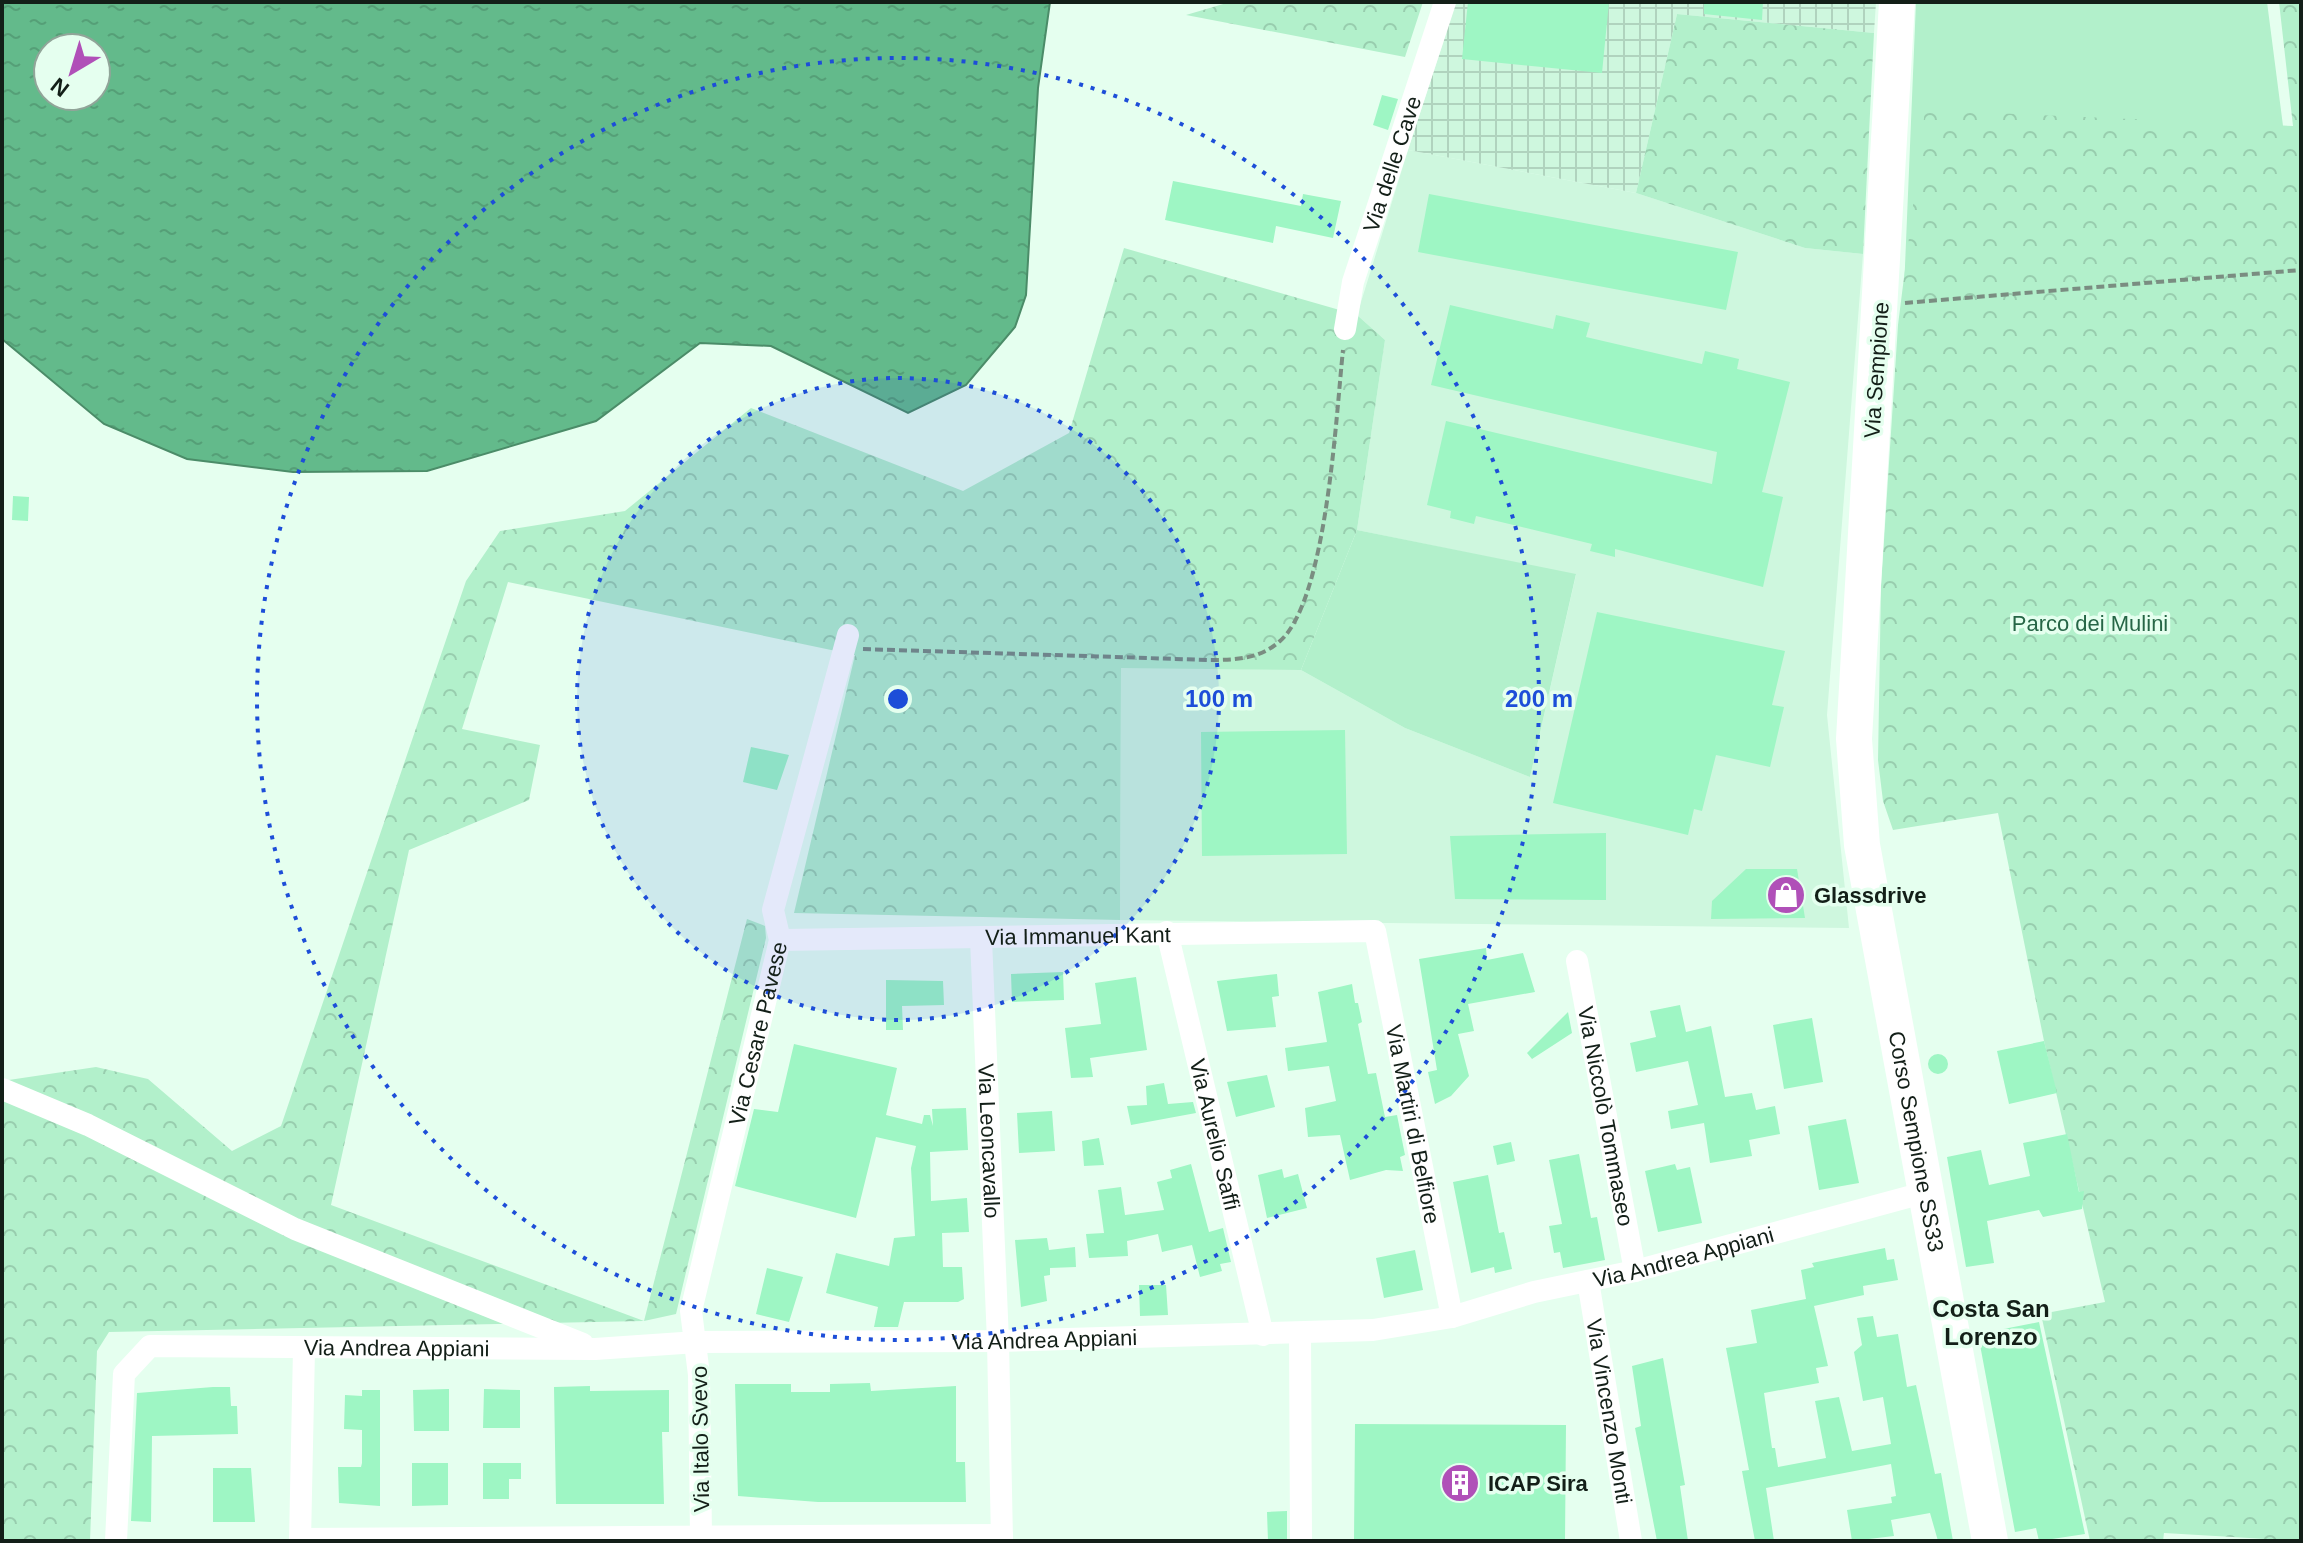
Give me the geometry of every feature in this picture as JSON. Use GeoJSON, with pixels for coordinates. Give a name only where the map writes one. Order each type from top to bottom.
{"type":"FeatureCollection","features":[{"type":"Feature","properties":{"kind":"main road","name":"Via Sempione"},"geometry":{"type":"LineString","coordinates":[[1854,739],[1897,2]]}},
{"type":"Feature","properties":{"kind":"main road","name":"Corso Sempione SS33"},"geometry":{"type":"LineString","coordinates":[[1854,739],[1862,845],[1923,1193],[1990,1541]]}},
{"type":"Feature","properties":{"kind":"street","name":"Via delle Cave"},"geometry":{"type":"LineString","coordinates":[[1345,329],[1353,282],[1445,2]]}},
{"type":"Feature","properties":{"kind":"street","name":"Via Cesare Pavese"},"geometry":{"type":"LineString","coordinates":[[697,1342],[691,1311],[780,940],[773,910],[846,642]]}},
{"type":"Feature","properties":{"kind":"street","name":"Via Immanuel Kant"},"geometry":{"type":"LineString","coordinates":[[780,940],[1375,931]]}},
{"type":"Feature","properties":{"kind":"street","name":"Via Martiri di Belfiore"},"geometry":{"type":"LineString","coordinates":[[1375,931],[1452,1317]]}},
{"type":"Feature","properties":{"kind":"street","name":"Via Aurelio Saffi"},"geometry":{"type":"LineString","coordinates":[[1167,932],[1263,1335]]}},
{"type":"Feature","properties":{"kind":"street","name":"Via Leoncavallo"},"geometry":{"type":"LineString","coordinates":[[981,939],[998,1341],[1002,1538]]}},
{"type":"Feature","properties":{"kind":"street","name":"Via Niccolò Tommaseo"},"geometry":{"type":"LineString","coordinates":[[1577,961],[1635,1271]]}},
{"type":"Feature","properties":{"kind":"street"},"geometry":{"type":"LineString","coordinates":[[2,1089],[88,1125],[295,1229],[595,1349]]}},
{"type":"Feature","properties":{"kind":"street","name":"Via Andrea Appiani"},"geometry":{"type":"LineString","coordinates":[[116,1541],[124,1374],[150,1346],[595,1349],[697,1342],[998,1341],[1373,1330],[1452,1317],[1534,1292],[1635,1271],[1923,1193]]}},
{"type":"Feature","properties":{"kind":"street","name":"Via Vincenzo Monti"},"geometry":{"type":"LineString","coordinates":[[1588,1281],[1631,1541]]}},
{"type":"Feature","properties":{"kind":"street"},"geometry":{"type":"LineString","coordinates":[[1300,1334],[1301,1541]]}},
{"type":"Feature","properties":{"kind":"street","name":"Via Italo Svevo"},"geometry":{"type":"LineString","coordinates":[[697,1342],[701,1537]]}},
{"type":"Feature","properties":{"kind":"street"},"geometry":{"type":"LineString","coordinates":[[304,1349],[300,1540],[1002,1538]]}},
{"type":"Feature","properties":{"kind":"path"},"geometry":{"type":"LineString","coordinates":[[1880,306],[2301,270]]}},
{"type":"Feature","properties":{"kind":"path"},"geometry":{"type":"LineString","coordinates":[[846,642],[1210,660],[1248,658],[1266,651],[1282,639],[1304,607],[1329,483],[1345,329]]}},
{"type":"Feature","properties":{"kind":"shaded area"},"geometry":{"type":"Polygon","coordinates":[[[1456,2],[1876,2],[1874,33],[1677,14],[1636,193],[1408,150],[1456,2]]]}},
{"type":"Feature","properties":{"kind":"shaded area"},"geometry":{"type":"Polygon","coordinates":[[[1408,150],[1636,193],[1805,248],[1863,254],[1827,715],[1849,928],[1120,920],[1121,667],[1301,670],[1405,728],[1530,777],[1576,575],[1357,530],[1385,340],[1357,315],[1408,150]]]}},
{"type":"Feature","properties":{"kind":"green space"},"geometry":{"type":"Polygon","coordinates":[[[1230,2],[1423,2],[1405,57],[1186,15],[1230,2]]]}},
{"type":"Feature","properties":{"kind":"green space"},"geometry":{"type":"Polygon","coordinates":[[[1916,2],[2267,2],[2301,265],[1903,314],[1916,2]]]}},
{"type":"Feature","properties":{"kind":"green space","name":"Parco dei Mulini"},"geometry":{"type":"Polygon","coordinates":[[[2279,2],[2301,2],[2301,1541],[2164,1533],[2163,1541],[2090,1541],[2041,1314],[2105,1302],[2044,1041],[1998,813],[1893,830],[1883,801],[1878,760],[1881,586],[1898,325],[1925,110],[2293,126],[2279,2]]]}},
{"type":"Feature","properties":{"kind":"green space"},"geometry":{"type":"Polygon","coordinates":[[[1677,14],[1874,33],[1863,254],[1805,248],[1636,193],[1677,14]]]}},
{"type":"Feature","properties":{"kind":"green space"},"geometry":{"type":"Polygon","coordinates":[[[1124,248],[1357,315],[1385,340],[1357,530],[1301,670],[1121,668],[1120,920],[794,913],[855,655],[508,582],[462,729],[540,745],[529,800],[409,850],[331,1205],[644,1321],[109,1332],[97,1351],[90,1541],[2,1541],[2,1081],[96,1067],[148,1079],[232,1151],[281,1126],[466,581],[500,531],[625,511],[751,408],[963,491],[1069,433],[1124,248]]]}},
{"type":"Feature","properties":{"kind":"green space"},"geometry":{"type":"Polygon","coordinates":[[[1357,530],[1576,574],[1530,777],[1405,728],[1301,670],[1357,530]]]}},
{"type":"Feature","properties":{"kind":"green space"},"geometry":{"type":"Polygon","coordinates":[[[747,919],[765,926],[766,938],[676,1314],[644,1321],[747,919]]]}},
{"type":"Feature","properties":{"kind":"water"},"geometry":{"type":"Polygon","coordinates":[[[2,2],[1050,2],[1038,88],[1026,295],[1015,327],[966,385],[908,413],[771,346],[700,343],[596,421],[427,471],[293,472],[187,459],[104,424],[2,339],[2,2]]]}},
{"type":"Feature","properties":{"kind":"building"},"geometry":{"type":"Polygon","coordinates":[[[1468,2],[1609,2],[1602,73],[1462,59],[1468,2]]]}},
{"type":"Feature","properties":{"kind":"building"},"geometry":{"type":"Polygon","coordinates":[[[1704,2],[1763,2],[1762,20],[1704,14],[1704,2]]]}},
{"type":"Feature","properties":{"kind":"building"},"geometry":{"type":"Polygon","coordinates":[[[1382,95],[1398,99],[1388,130],[1373,125],[1382,95]]]}},
{"type":"Feature","properties":{"kind":"building"},"geometry":{"type":"Polygon","coordinates":[[[1173,181],[1301,206],[1303,194],[1341,201],[1333,238],[1276,226],[1273,243],[1165,220],[1173,181]]]}},
{"type":"Feature","properties":{"kind":"building"},"geometry":{"type":"Polygon","coordinates":[[[1429,194],[1738,252],[1726,310],[1418,252],[1429,194]]]}},
{"type":"Feature","properties":{"kind":"building"},"geometry":{"type":"Polygon","coordinates":[[[1450,305],[1553,329],[1556,315],[1590,323],[1586,337],[1702,364],[1705,351],[1739,359],[1737,369],[1790,382],[1762,492],[1783,497],[1763,587],[1615,549],[1615,557],[1590,551],[1592,544],[1476,516],[1474,524],[1450,518],[1451,511],[1427,505],[1446,421],[1712,484],[1717,452],[1431,385],[1450,305]]]}},
{"type":"Feature","properties":{"kind":"building"},"geometry":{"type":"Polygon","coordinates":[[[13,496],[29,497],[28,521],[12,520],[13,496]]]}},
{"type":"Feature","properties":{"kind":"building"},"geometry":{"type":"Polygon","coordinates":[[[1597,612],[1785,651],[1772,705],[1784,707],[1770,767],[1716,755],[1702,811],[1694,809],[1688,835],[1553,803],[1597,612]]]}},
{"type":"Feature","properties":{"kind":"building"},"geometry":{"type":"Polygon","coordinates":[[[1345,730],[1347,854],[1202,856],[1201,732],[1345,730]]]}},
{"type":"Feature","properties":{"kind":"building"},"geometry":{"type":"Polygon","coordinates":[[[751,747],[789,755],[777,790],[743,782],[751,747]]]}},
{"type":"Feature","properties":{"kind":"building"},"geometry":{"type":"Polygon","coordinates":[[[1606,833],[1606,900],[1455,899],[1450,836],[1606,833]]]}},
{"type":"Feature","properties":{"kind":"building"},"geometry":{"type":"Polygon","coordinates":[[[1746,869],[1797,869],[1805,918],[1711,919],[1712,901],[1746,869]]]}},
{"type":"Feature","properties":{"kind":"building"},"geometry":{"type":"Polygon","coordinates":[[[1486,948],[1487,960],[1523,953],[1535,992],[1468,1004],[1474,1031],[1458,1034],[1469,1076],[1451,1096],[1435,1104],[1428,1072],[1437,1070],[1419,959],[1486,948]]]}},
{"type":"Feature","properties":{"kind":"building"},"geometry":{"type":"Polygon","coordinates":[[[1063,972],[1064,1000],[1012,1002],[1011,974],[1063,972]]]}},
{"type":"Feature","properties":{"kind":"building"},"geometry":{"type":"Polygon","coordinates":[[[1277,974],[1279,996],[1272,997],[1276,1027],[1227,1031],[1217,981],[1277,974]]]}},
{"type":"Feature","properties":{"kind":"building"},"geometry":{"type":"Polygon","coordinates":[[[1136,977],[1147,1050],[1090,1058],[1093,1077],[1071,1078],[1065,1028],[1101,1024],[1095,983],[1136,977]]]}},
{"type":"Feature","properties":{"kind":"building"},"geometry":{"type":"Polygon","coordinates":[[[886,980],[943,981],[944,1005],[902,1006],[903,1030],[886,1030],[886,980]]]}},
{"type":"Feature","properties":{"kind":"building"},"geometry":{"type":"Polygon","coordinates":[[[1352,984],[1362,1022],[1358,1024],[1368,1074],[1376,1073],[1385,1117],[1397,1115],[1405,1155],[1400,1157],[1403,1171],[1386,1170],[1350,1180],[1340,1135],[1308,1137],[1305,1108],[1336,1101],[1329,1066],[1288,1071],[1285,1048],[1327,1042],[1318,992],[1352,984]]]}},
{"type":"Feature","properties":{"kind":"building"},"geometry":{"type":"Polygon","coordinates":[[[1680,1005],[1686,1032],[1711,1026],[1725,1097],[1752,1093],[1756,1110],[1775,1106],[1780,1134],[1749,1140],[1752,1156],[1710,1163],[1704,1123],[1671,1129],[1668,1111],[1698,1105],[1688,1061],[1636,1072],[1630,1043],[1656,1037],[1650,1011],[1680,1005]]]}},
{"type":"Feature","properties":{"kind":"building"},"geometry":{"type":"Polygon","coordinates":[[[1568,1012],[1572,1033],[1532,1059],[1527,1053],[1568,1012]]]}},
{"type":"Feature","properties":{"kind":"building"},"geometry":{"type":"Polygon","coordinates":[[[1812,1018],[1823,1082],[1784,1089],[1773,1025],[1812,1018]]]}},
{"type":"Feature","properties":{"kind":"building"},"geometry":{"type":"Polygon","coordinates":[[[2044,1041],[2057,1093],[2009,1104],[1997,1051],[2044,1041]]]}},
{"type":"Feature","properties":{"kind":"building"},"geometry":{"type":"Polygon","coordinates":[[[794,1044],[897,1068],[886,1115],[922,1124],[924,1115],[930,1115],[933,1126],[932,1109],[966,1108],[968,1150],[930,1152],[931,1201],[967,1198],[969,1232],[942,1233],[943,1267],[962,1267],[964,1299],[958,1302],[904,1302],[898,1327],[874,1327],[878,1307],[826,1293],[836,1253],[889,1266],[894,1238],[915,1236],[911,1168],[916,1146],[876,1137],[856,1218],[735,1186],[754,1109],[778,1112],[794,1044]]]}},
{"type":"Feature","properties":{"kind":"building"},"geometry":{"type":"Polygon","coordinates":[[[1938,1054],[1945,1057],[1948,1064],[1945,1071],[1938,1074],[1931,1071],[1928,1064],[1931,1057],[1938,1054]]]}},
{"type":"Feature","properties":{"kind":"building"},"geometry":{"type":"Polygon","coordinates":[[[1267,1075],[1275,1107],[1236,1117],[1227,1082],[1267,1075]]]}},
{"type":"Feature","properties":{"kind":"building"},"geometry":{"type":"Polygon","coordinates":[[[1164,1083],[1168,1104],[1193,1102],[1196,1113],[1131,1125],[1127,1106],[1147,1105],[1146,1086],[1164,1083]]]}},
{"type":"Feature","properties":{"kind":"building"},"geometry":{"type":"Polygon","coordinates":[[[1052,1111],[1055,1151],[1019,1153],[1017,1113],[1052,1111]]]}},
{"type":"Feature","properties":{"kind":"building"},"geometry":{"type":"Polygon","coordinates":[[[1846,1119],[1859,1183],[1819,1190],[1808,1126],[1846,1119]]]}},
{"type":"Feature","properties":{"kind":"building"},"geometry":{"type":"Polygon","coordinates":[[[2067,1134],[2079,1192],[2084,1191],[2082,1209],[2043,1217],[2039,1210],[1987,1221],[1994,1263],[1966,1267],[1947,1157],[1981,1150],[1989,1185],[2030,1176],[2023,1143],[2067,1134]]]}},
{"type":"Feature","properties":{"kind":"building"},"geometry":{"type":"Polygon","coordinates":[[[1099,1138],[1104,1165],[1084,1166],[1082,1141],[1099,1138]]]}},
{"type":"Feature","properties":{"kind":"building"},"geometry":{"type":"Polygon","coordinates":[[[1511,1142],[1515,1161],[1497,1165],[1493,1146],[1511,1142]]]}},
{"type":"Feature","properties":{"kind":"building"},"geometry":{"type":"Polygon","coordinates":[[[1579,1154],[1591,1218],[1597,1217],[1605,1260],[1563,1268],[1560,1252],[1554,1253],[1549,1226],[1562,1224],[1549,1160],[1579,1154]]]}},
{"type":"Feature","properties":{"kind":"building"},"geometry":{"type":"Polygon","coordinates":[[[1191,1164],[1209,1232],[1223,1228],[1231,1262],[1220,1264],[1222,1271],[1200,1277],[1192,1245],[1162,1252],[1158,1234],[1127,1241],[1128,1256],[1089,1258],[1086,1234],[1104,1233],[1098,1190],[1121,1187],[1125,1215],[1164,1210],[1157,1182],[1172,1178],[1170,1170],[1191,1164]]]}},
{"type":"Feature","properties":{"kind":"building"},"geometry":{"type":"Polygon","coordinates":[[[1675,1164],[1677,1170],[1690,1167],[1702,1223],[1658,1232],[1645,1171],[1675,1164]]]}},
{"type":"Feature","properties":{"kind":"building"},"geometry":{"type":"Polygon","coordinates":[[[1282,1169],[1284,1178],[1298,1174],[1307,1208],[1267,1218],[1258,1175],[1282,1169]]]}},
{"type":"Feature","properties":{"kind":"building"},"geometry":{"type":"Polygon","coordinates":[[[1488,1175],[1499,1233],[1504,1232],[1512,1269],[1495,1273],[1494,1267],[1471,1273],[1453,1182],[1488,1175]]]}},
{"type":"Feature","properties":{"kind":"building"},"geometry":{"type":"Polygon","coordinates":[[[1047,1238],[1049,1250],[1075,1247],[1076,1267],[1050,1268],[1050,1275],[1044,1276],[1047,1301],[1021,1307],[1015,1240],[1047,1238]]]}},
{"type":"Feature","properties":{"kind":"building"},"geometry":{"type":"Polygon","coordinates":[[[1885,1248],[1887,1260],[1894,1259],[1898,1280],[1863,1286],[1864,1295],[1814,1306],[1828,1366],[1816,1368],[1819,1383],[1764,1393],[1772,1448],[1775,1448],[1778,1467],[1826,1458],[1815,1401],[1839,1397],[1852,1451],[1891,1444],[1883,1397],[1863,1401],[1854,1352],[1862,1345],[1857,1318],[1873,1316],[1877,1337],[1898,1334],[1907,1387],[1916,1385],[1935,1474],[1941,1473],[1953,1541],[1938,1541],[1930,1513],[1891,1520],[1894,1536],[1852,1541],[1847,1510],[1892,1503],[1891,1497],[1896,1496],[1891,1464],[1766,1488],[1774,1541],[1755,1541],[1742,1471],[1749,1470],[1726,1348],[1757,1343],[1751,1310],[1806,1299],[1801,1270],[1814,1267],[1812,1263],[1885,1248]]]}},
{"type":"Feature","properties":{"kind":"building"},"geometry":{"type":"Polygon","coordinates":[[[1415,1250],[1423,1290],[1384,1298],[1376,1258],[1415,1250]]]}},
{"type":"Feature","properties":{"kind":"building"},"geometry":{"type":"Polygon","coordinates":[[[767,1268],[803,1277],[789,1322],[756,1314],[767,1268]]]}},
{"type":"Feature","properties":{"kind":"building"},"geometry":{"type":"Polygon","coordinates":[[[1139,1285],[1166,1285],[1168,1315],[1140,1316],[1139,1285]]]}},
{"type":"Feature","properties":{"kind":"building"},"geometry":{"type":"Polygon","coordinates":[[[2039,1322],[2085,1534],[2039,1541],[2036,1528],[2015,1532],[1978,1334],[2039,1322]]]}},
{"type":"Feature","properties":{"kind":"building"},"geometry":{"type":"Polygon","coordinates":[[[1663,1358],[1685,1485],[1680,1486],[1688,1541],[1657,1541],[1635,1428],[1641,1426],[1632,1366],[1663,1358]]]}},
{"type":"Feature","properties":{"kind":"building"},"geometry":{"type":"Polygon","coordinates":[[[870,1383],[871,1391],[956,1386],[956,1462],[965,1462],[966,1502],[818,1502],[738,1496],[735,1384],[791,1384],[791,1392],[830,1392],[830,1384],[870,1383]]]}},
{"type":"Feature","properties":{"kind":"building"},"geometry":{"type":"Polygon","coordinates":[[[590,1386],[590,1391],[669,1390],[669,1432],[662,1432],[664,1504],[556,1504],[554,1387],[590,1386]]]}},
{"type":"Feature","properties":{"kind":"building"},"geometry":{"type":"Polygon","coordinates":[[[230,1387],[231,1406],[237,1406],[238,1434],[152,1436],[151,1522],[131,1521],[137,1393],[230,1387]]]}},
{"type":"Feature","properties":{"kind":"building"},"geometry":{"type":"Polygon","coordinates":[[[449,1389],[449,1431],[414,1431],[413,1390],[449,1389]]]}},
{"type":"Feature","properties":{"kind":"building"},"geometry":{"type":"Polygon","coordinates":[[[484,1389],[520,1390],[520,1428],[483,1428],[484,1389]]]}},
{"type":"Feature","properties":{"kind":"building"},"geometry":{"type":"Polygon","coordinates":[[[362,1390],[380,1390],[380,1506],[339,1503],[338,1467],[361,1467],[362,1463],[362,1430],[344,1429],[345,1395],[362,1396],[362,1390]]]}},
{"type":"Feature","properties":{"kind":"building","name":"ICAP Sira"},"geometry":{"type":"Polygon","coordinates":[[[1355,1424],[1566,1425],[1565,1541],[1354,1541],[1355,1424]]]}},
{"type":"Feature","properties":{"kind":"building"},"geometry":{"type":"Polygon","coordinates":[[[412,1463],[448,1463],[448,1505],[412,1506],[412,1463]]]}},
{"type":"Feature","properties":{"kind":"building"},"geometry":{"type":"Polygon","coordinates":[[[483,1463],[521,1463],[521,1479],[509,1479],[509,1499],[483,1499],[483,1463]]]}},
{"type":"Feature","properties":{"kind":"building"},"geometry":{"type":"Polygon","coordinates":[[[213,1468],[251,1468],[255,1522],[213,1522],[213,1468]]]}},
{"type":"Feature","properties":{"kind":"building"},"geometry":{"type":"Polygon","coordinates":[[[1287,1511],[1287,1541],[1268,1541],[1267,1512],[1287,1511]]]}},
{"type":"Feature","properties":{"kind":"place","name":"Glassdrive"},"geometry":{"type":"Point","coordinates":[1786,895]}},
{"type":"Feature","properties":{"kind":"place","name":"ICAP Sira"},"geometry":{"type":"Point","coordinates":[1460,1483]}},
{"type":"Feature","properties":{"kind":"district","name":"Costa San Lorenzo"},"geometry":{"type":"Point","coordinates":[1991,1323]}}]}
